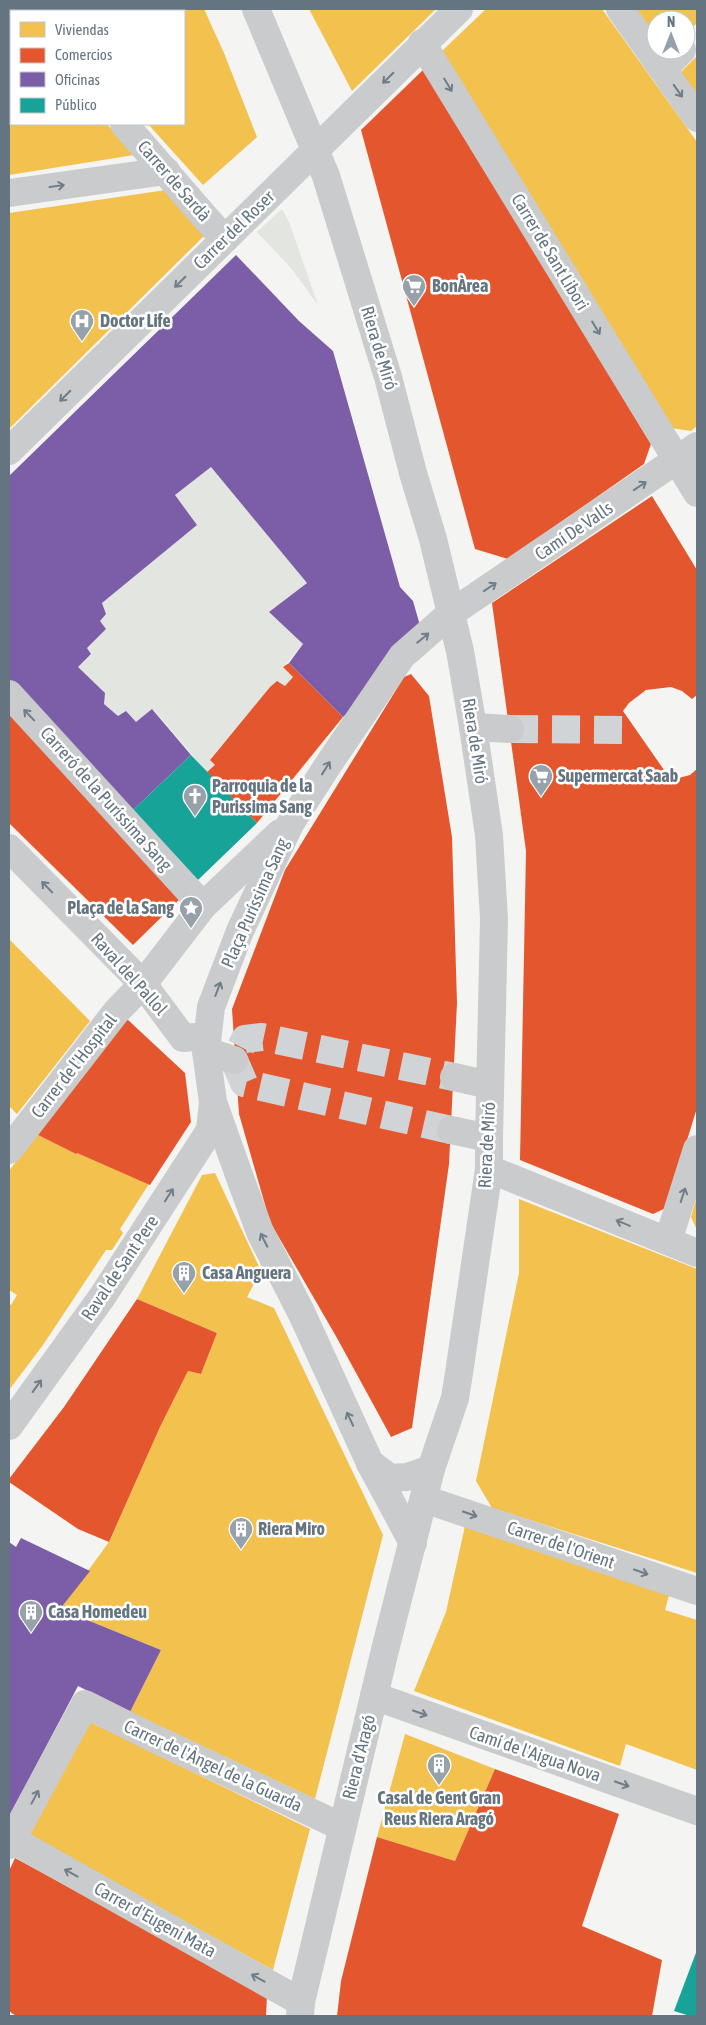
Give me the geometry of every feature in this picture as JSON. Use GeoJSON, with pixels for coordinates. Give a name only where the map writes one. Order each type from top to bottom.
{"type":"FeatureCollection","features":[{"type":"Feature","properties":{"kind":"street","name":"Riera de Miró"},"geometry":{"type":"LineString","coordinates":[[256,9],[326,176],[388,377],[413,473],[433,539],[460,651],[489,835],[494,919],[489,1170],[455,1398],[431,1469],[424,1499]]}},
{"type":"Feature","properties":{"kind":"street","name":"Carrer del Roser"},"geometry":{"type":"LineString","coordinates":[[9,451],[422,43],[459,9]]}},
{"type":"Feature","properties":{"kind":"street"},"geometry":{"type":"LineString","coordinates":[[620,9],[697,118]]}},
{"type":"Feature","properties":{"kind":"street","name":"Carrer de Sant Libori"},"geometry":{"type":"LineString","coordinates":[[422,43],[687,453],[697,493]]}},
{"type":"Feature","properties":{"kind":"street"},"geometry":{"type":"LineString","coordinates":[[663,69],[672,60]]}},
{"type":"Feature","properties":{"kind":"street","name":"Carrer de Sardà"},"geometry":{"type":"LineString","coordinates":[[125,125],[224,239]]}},
{"type":"Feature","properties":{"kind":"street"},"geometry":{"type":"LineString","coordinates":[[9,193],[166,170]]}},
{"type":"Feature","properties":{"kind":"street","name":"Camí De Valls"},"geometry":{"type":"LineString","coordinates":[[450,614],[687,453]]}},
{"type":"Feature","properties":{"kind":"street","name":"Plaça Puríssima Sang"},"geometry":{"type":"LineString","coordinates":[[207,1044],[211,1007],[240,931],[290,824],[402,656],[450,614]]}},
{"type":"Feature","properties":{"kind":"street","name":"Carreró de la Puríssima Sang"},"geometry":{"type":"LineString","coordinates":[[9,694],[203,906]]}},
{"type":"Feature","properties":{"kind":"street"},"geometry":{"type":"LineString","coordinates":[[473,726],[510,728]]}},
{"type":"Feature","properties":{"kind":"street","name":"Carrer de l'Hospital"},"geometry":{"type":"LineString","coordinates":[[12,1137],[116,1012],[143,984],[203,906],[290,824]]}},
{"type":"Feature","properties":{"kind":"street","name":"Raval del Pallol"},"geometry":{"type":"LineString","coordinates":[[9,848],[143,984],[183,1038],[207,1044]]}},
{"type":"Feature","properties":{"kind":"street"},"geometry":{"type":"LineString","coordinates":[[207,1044],[234,1060]]}},
{"type":"Feature","properties":{"kind":"street"},"geometry":{"type":"LineString","coordinates":[[207,1044],[212,1102],[260,1232],[302,1314],[370,1463],[413,1543]]}},
{"type":"Feature","properties":{"kind":"street"},"geometry":{"type":"LineString","coordinates":[[454,1077],[490,1085]]}},
{"type":"Feature","properties":{"kind":"street","name":"Raval de Sant Pere"},"geometry":{"type":"LineString","coordinates":[[9,1426],[102,1297],[210,1130],[212,1102]]}},
{"type":"Feature","properties":{"kind":"street"},"geometry":{"type":"LineString","coordinates":[[451,1130],[490,1138]]}},
{"type":"Feature","properties":{"kind":"street"},"geometry":{"type":"LineString","coordinates":[[668,1241],[697,1150]]}},
{"type":"Feature","properties":{"kind":"street"},"geometry":{"type":"LineString","coordinates":[[489,1170],[697,1253]]}},
{"type":"Feature","properties":{"kind":"street"},"geometry":{"type":"LineString","coordinates":[[370,1463],[390,1478],[407,1477],[431,1469]]}},
{"type":"Feature","properties":{"kind":"street","name":"Riera d'Aragó"},"geometry":{"type":"LineString","coordinates":[[300,2009],[342,1827],[424,1499]]}},
{"type":"Feature","properties":{"kind":"street","name":"Carrer de l'Orient"},"geometry":{"type":"LineString","coordinates":[[424,1499],[697,1591]]}},
{"type":"Feature","properties":{"kind":"street","name":"Camí de l'Aigua Nova"},"geometry":{"type":"LineString","coordinates":[[374,1696],[697,1811]]}},
{"type":"Feature","properties":{"kind":"street","name":"Carrer de l'Àngel de la Guarda"},"geometry":{"type":"LineString","coordinates":[[10,1841],[85,1704],[342,1827]]}},
{"type":"Feature","properties":{"kind":"street","name":"Carrer d'Eugeni Mata"},"geometry":{"type":"LineString","coordinates":[[10,1841],[300,2009]]}},
{"type":"Feature","properties":{"kind":"shaded area"},"geometry":{"type":"Polygon","coordinates":[[[282,209],[289,222],[318,305],[291,268],[257,232],[282,209]]]}},
{"type":"Feature","properties":{"kind":"shaded area"},"geometry":{"type":"Polygon","coordinates":[[[211,467],[307,583],[269,612],[303,644],[283,667],[293,677],[285,686],[277,681],[270,687],[210,759],[215,765],[207,772],[153,709],[136,722],[126,711],[118,716],[104,704],[78,667],[91,655],[87,648],[106,629],[100,621],[106,614],[102,603],[197,525],[175,495],[211,467]]]}},
{"type":"Feature","properties":{"kind":"building: Viviendas"},"geometry":{"type":"Polygon","coordinates":[[[204,9],[224,53],[257,137],[203,185],[149,125],[185,125],[185,10],[44,10],[204,9]]]}},
{"type":"Feature","properties":{"kind":"building: Viviendas"},"geometry":{"type":"Polygon","coordinates":[[[309,9],[436,9],[352,91],[309,9]]]}},
{"type":"Feature","properties":{"kind":"building: Viviendas"},"geometry":{"type":"Polygon","coordinates":[[[486,9],[602,9],[697,142],[697,426],[691,431],[671,428],[442,51],[486,9]]]}},
{"type":"Feature","properties":{"kind":"building: Viviendas"},"geometry":{"type":"Polygon","coordinates":[[[634,9],[697,9],[696,24],[696,10],[646,10],[646,26],[634,9]]]}},
{"type":"Feature","properties":{"kind":"building: Viviendas"},"geometry":{"type":"Polygon","coordinates":[[[9,10],[10,125],[108,125],[134,155],[9,175],[9,10]]]}},
{"type":"Feature","properties":{"kind":"building: Viviendas"},"geometry":{"type":"Polygon","coordinates":[[[696,57],[697,97],[680,73],[693,60],[696,60],[696,57]]]}},
{"type":"Feature","properties":{"kind":"building: Viviendas"},"geometry":{"type":"Polygon","coordinates":[[[166,190],[205,235],[9,429],[9,213],[166,190]]]}},
{"type":"Feature","properties":{"kind":"building: Viviendas"},"geometry":{"type":"Polygon","coordinates":[[[9,939],[90,1021],[17,1114],[9,1106],[9,939]]]}},
{"type":"Feature","properties":{"kind":"building: Viviendas"},"geometry":{"type":"Polygon","coordinates":[[[36,1134],[76,1154],[149,1184],[120,1229],[123,1233],[112,1250],[106,1250],[43,1345],[9,1390],[9,1304],[11,1305],[17,1295],[9,1290],[9,1171],[36,1134]]]}},
{"type":"Feature","properties":{"kind":"building: Viviendas","name":"Riera Miro"},"geometry":{"type":"Polygon","coordinates":[[[215,1173],[261,1271],[247,1297],[274,1308],[383,1535],[315,1799],[130,1712],[161,1650],[60,1609],[109,1542],[160,1427],[188,1371],[201,1374],[217,1333],[137,1299],[202,1175],[215,1173]]]}},
{"type":"Feature","properties":{"kind":"building: Viviendas"},"geometry":{"type":"Polygon","coordinates":[[[697,1196],[697,1230],[691,1217],[697,1196]]]}},
{"type":"Feature","properties":{"kind":"building: Viviendas"},"geometry":{"type":"Polygon","coordinates":[[[519,1199],[697,1269],[697,1573],[492,1508],[476,1481],[519,1273],[519,1199]]]}},
{"type":"Feature","properties":{"kind":"building: Viviendas"},"geometry":{"type":"Polygon","coordinates":[[[465,1526],[670,1592],[665,1610],[697,1620],[697,1770],[626,1744],[620,1766],[414,1691],[446,1612],[465,1526]]]}},
{"type":"Feature","properties":{"kind":"building: Viviendas"},"geometry":{"type":"Polygon","coordinates":[[[90,1722],[310,1829],[273,1970],[28,1835],[90,1722]]]}},
{"type":"Feature","properties":{"kind":"building: Viviendas","name":"Casal de Gent Gran Reus Riera Aragó"},"geometry":{"type":"Polygon","coordinates":[[[405,1734],[495,1769],[455,1861],[377,1837],[405,1734]]]}},
{"type":"Feature","properties":{"kind":"building: Comercios"},"geometry":{"type":"Polygon","coordinates":[[[424,69],[651,444],[644,464],[508,559],[475,549],[361,130],[424,69]]]}},
{"type":"Feature","properties":{"kind":"building: Comercios"},"geometry":{"type":"Polygon","coordinates":[[[652,496],[697,570],[697,695],[692,699],[682,691],[671,687],[646,690],[629,703],[623,711],[671,780],[690,775],[697,769],[697,1108],[666,1208],[653,1214],[520,1160],[526,851],[492,603],[652,496]]]}},
{"type":"Feature","properties":{"kind":"building: Comercios"},"geometry":{"type":"Polygon","coordinates":[[[289,663],[343,717],[257,823],[207,772],[215,765],[210,760],[270,687],[277,681],[285,686],[293,677],[283,667],[289,663]]]}},
{"type":"Feature","properties":{"kind":"building: Comercios"},"geometry":{"type":"Polygon","coordinates":[[[411,674],[429,696],[452,837],[457,1003],[449,1164],[412,1428],[391,1437],[270,1222],[239,1114],[232,1009],[285,870],[404,677],[411,674]]]}},
{"type":"Feature","properties":{"kind":"building: Comercios"},"geometry":{"type":"Polygon","coordinates":[[[9,708],[183,896],[133,945],[9,823],[9,708]]]}},
{"type":"Feature","properties":{"kind":"building: Comercios"},"geometry":{"type":"Polygon","coordinates":[[[127,1019],[185,1073],[191,1122],[150,1185],[76,1154],[36,1134],[127,1019]]]}},
{"type":"Feature","properties":{"kind":"building: Comercios"},"geometry":{"type":"Polygon","coordinates":[[[137,1299],[217,1333],[201,1374],[188,1371],[160,1427],[109,1542],[78,1529],[9,1482],[9,1479],[64,1407],[137,1299]]]}},
{"type":"Feature","properties":{"kind":"building: Comercios","name":"Casa Homedeu"},"geometry":{"type":"Polygon","coordinates":[[[9,1577],[65,1612],[32,1665],[9,1653],[9,1577]]]}},
{"type":"Feature","properties":{"kind":"building: Comercios"},"geometry":{"type":"Polygon","coordinates":[[[495,1769],[619,1814],[582,1926],[662,1960],[652,2016],[337,2016],[341,1981],[377,1837],[455,1861],[495,1769]]]}},
{"type":"Feature","properties":{"kind":"building: Comercios"},"geometry":{"type":"Polygon","coordinates":[[[15,1858],[267,1995],[266,2016],[16,2016],[9,2011],[9,1871],[15,1858]]]}},
{"type":"Feature","properties":{"kind":"building: Oficinas"},"geometry":{"type":"Polygon","coordinates":[[[236,255],[299,321],[333,351],[400,587],[413,601],[419,622],[417,633],[360,703],[343,717],[289,663],[303,644],[269,612],[307,583],[211,467],[175,495],[197,525],[102,603],[106,614],[100,621],[106,629],[87,648],[91,654],[78,667],[105,693],[104,704],[118,716],[126,711],[136,722],[152,709],[191,755],[132,811],[9,681],[9,476],[236,255]]]}},
{"type":"Feature","properties":{"kind":"building: Oficinas"},"geometry":{"type":"Polygon","coordinates":[[[21,1538],[90,1571],[60,1609],[161,1650],[130,1712],[78,1686],[9,1817],[9,1542],[16,1547],[21,1538]]]}},
{"type":"Feature","properties":{"kind":"building: Público","name":"Parroquia de la Purissima Sang"},"geometry":{"type":"Polygon","coordinates":[[[191,755],[257,823],[198,880],[132,811],[191,755]]]}},
{"type":"Feature","properties":{"kind":"building: Público"},"geometry":{"type":"Polygon","coordinates":[[[697,1950],[697,2016],[690,2016],[674,2011],[697,1950]]]}},
{"type":"Feature","properties":{"kind":"tunnel"},"geometry":{"type":"LineString","coordinates":[[510,729],[636,730]]}},
{"type":"Feature","properties":{"kind":"tunnel"},"geometry":{"type":"LineString","coordinates":[[451,1130],[244,1083],[234,1060],[245,1039],[262,1037],[454,1077]]}},
{"type":"Feature","properties":{"kind":"place","name":"BonÀrea"},"geometry":{"type":"Point","coordinates":[414,307]}},
{"type":"Feature","properties":{"kind":"place","name":"Doctor Life"},"geometry":{"type":"Point","coordinates":[82,342]}},
{"type":"Feature","properties":{"kind":"place","name":"Supermercat Saab"},"geometry":{"type":"Point","coordinates":[541,797]}},
{"type":"Feature","properties":{"kind":"place","name":"Parroquia de la Purissima Sang"},"geometry":{"type":"Point","coordinates":[195,817]}},
{"type":"Feature","properties":{"kind":"place","name":"Plaça de la Sang"},"geometry":{"type":"Point","coordinates":[191,929]}},
{"type":"Feature","properties":{"kind":"place","name":"Casa Anguera"},"geometry":{"type":"Point","coordinates":[184,1294]}},
{"type":"Feature","properties":{"kind":"place","name":"Riera Miro"},"geometry":{"type":"Point","coordinates":[241,1550]}},
{"type":"Feature","properties":{"kind":"place","name":"Casa Homedeu"},"geometry":{"type":"Point","coordinates":[31,1633]}},
{"type":"Feature","properties":{"kind":"place","name":"Casal de Gent Gran Reus Riera Aragó"},"geometry":{"type":"Point","coordinates":[439,1786]}}]}
